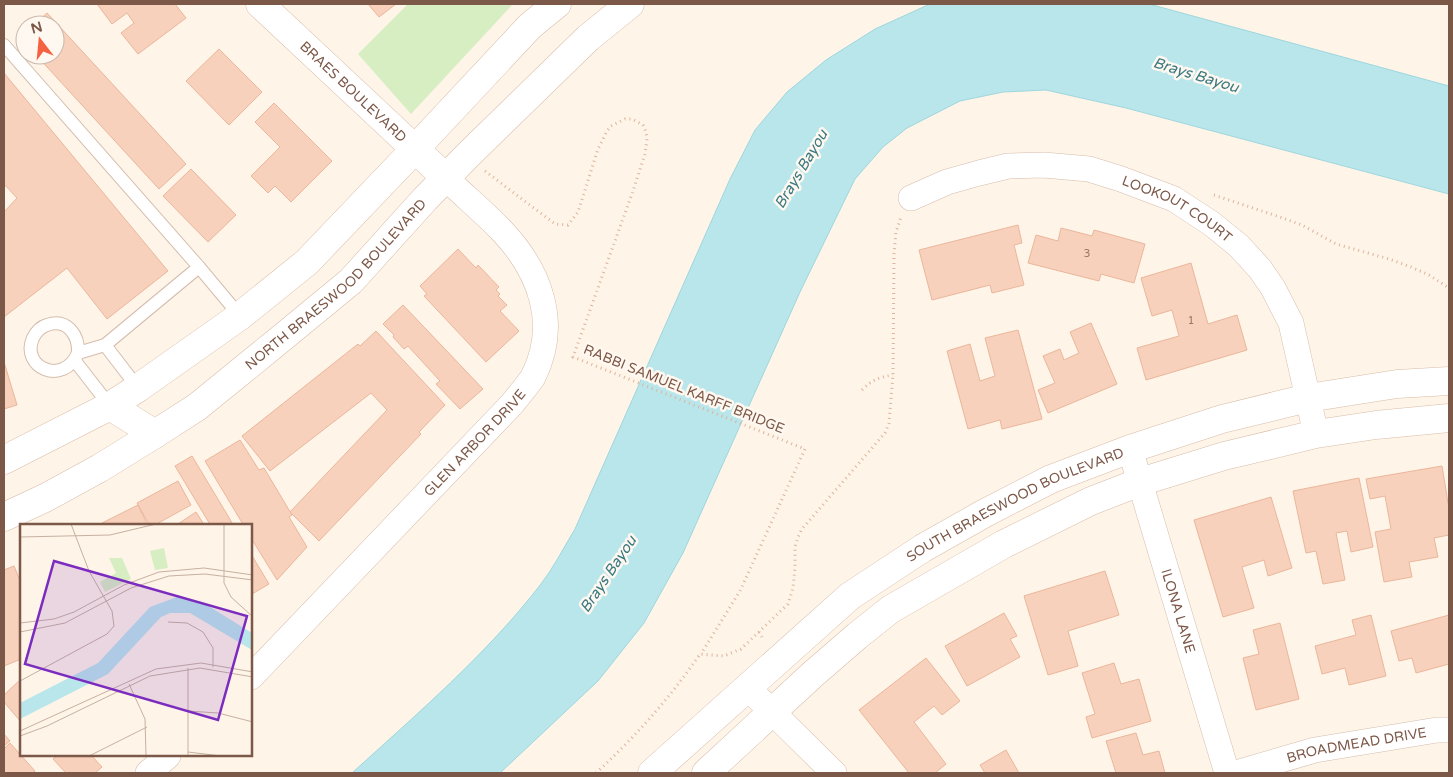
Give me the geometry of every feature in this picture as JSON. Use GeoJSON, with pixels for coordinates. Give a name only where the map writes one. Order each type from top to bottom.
{"type":"FeatureCollection","features":[{"type":"Feature","properties":{"kind":"main road","name":"BRAES BOULEVARD"},"geometry":{"type":"LineString","coordinates":[[260,4],[446,178]]}},
{"type":"Feature","properties":{"kind":"main road"},"geometry":{"type":"LineString","coordinates":[[4,460],[110,406],[138,388],[240,316],[307,262],[415,150],[530,26],[557,4]]}},
{"type":"Feature","properties":{"kind":"main road","name":"NORTH BRAESWOOD BOULEVARD"},"geometry":{"type":"LineString","coordinates":[[4,518],[100,468],[197,407],[351,281],[468,154],[588,38],[630,4]]}},
{"type":"Feature","properties":{"kind":"main road","name":"SOUTH BRAESWOOD BOULEVARD"},"geometry":{"type":"LineString","coordinates":[[652,773],[850,596],[923,548],[1050,479],[1130,449],[1222,419],[1308,398],[1397,384],[1449,381]]}},
{"type":"Feature","properties":{"kind":"main road"},"geometry":{"type":"LineString","coordinates":[[110,406],[155,434]]}},
{"type":"Feature","properties":{"kind":"main road","name":"SOUTH BRAESWOOD BOULEVARD"},"geometry":{"type":"LineString","coordinates":[[706,773],[857,636],[891,609],[1004,544],[1091,501],[1140,482],[1224,456],[1316,434],[1376,425],[1449,418]]}},
{"type":"Feature","properties":{"kind":"street","name":"LOOKOUT COURT"},"geometry":{"type":"LineString","coordinates":[[911,198],[947,182],[978,173],[1008,166],[1044,165],[1089,169],[1174,199],[1212,224],[1239,246],[1260,269],[1268,282],[1290,323],[1316,434]]}},
{"type":"Feature","properties":{"kind":"street","name":"GLEN ARBOR DRIVE"},"geometry":{"type":"LineString","coordinates":[[252,677],[512,404],[532,377],[540,357],[546,330],[544,302],[538,286],[523,258],[502,231],[446,178]]}},
{"type":"Feature","properties":{"kind":"street","name":"ILONA LANE"},"geometry":{"type":"LineString","coordinates":[[1130,449],[1227,773]]}},
{"type":"Feature","properties":{"kind":"street"},"geometry":{"type":"LineString","coordinates":[[747,687],[834,773]]}},
{"type":"Feature","properties":{"kind":"street","name":"BROADMEAD DRIVE"},"geometry":{"type":"LineString","coordinates":[[1236,773],[1315,750],[1437,730],[1449,730]]}},
{"type":"Feature","properties":{"kind":"street"},"geometry":{"type":"LineString","coordinates":[[148,773],[167,757]]}},
{"type":"Feature","properties":{"kind":"lane"},"geometry":{"type":"LineString","coordinates":[[4,45],[240,316]]}},
{"type":"Feature","properties":{"kind":"lane"},"geometry":{"type":"LineString","coordinates":[[110,406],[76,357],[105,345],[199,267]]}},
{"type":"Feature","properties":{"kind":"lane"},"geometry":{"type":"LineString","coordinates":[[105,345],[138,388]]}},
{"type":"Feature","properties":{"kind":"path","name":"RABBI SAMUEL KARFF BRIDGE"},"geometry":{"type":"LineString","coordinates":[[485,170],[555,224],[568,225],[578,212],[598,149],[607,131],[618,121],[625,118],[632,119],[643,125],[647,138],[645,154],[574,358],[805,449],[740,591],[700,654],[682,681],[650,719],[596,773]]}},
{"type":"Feature","properties":{"kind":"path"},"geometry":{"type":"LineString","coordinates":[[1208,192],[1302,225],[1336,244],[1412,267],[1449,288]]}},
{"type":"Feature","properties":{"kind":"path"},"geometry":{"type":"LineString","coordinates":[[700,654],[724,656],[741,649],[788,604],[793,588],[795,547],[802,529],[884,433],[889,423],[893,375],[894,254],[896,232],[900,218],[911,198]]}},
{"type":"Feature","properties":{"kind":"path"},"geometry":{"type":"LineString","coordinates":[[862,390],[870,381],[880,376],[893,375]]}},
{"type":"Feature","properties":{"kind":"path"},"geometry":{"type":"LineString","coordinates":[[759,632],[762,637]]}},
{"type":"Feature","properties":{"kind":"green space"},"geometry":{"type":"Polygon","coordinates":[[[408,4],[513,4],[411,114],[358,54],[408,4]]]}},
{"type":"Feature","properties":{"kind":"water","name":"Brays Bayou"},"geometry":{"type":"Polygon","coordinates":[[[930,4],[1149,4],[1449,86],[1449,194],[1126,108],[1046,90],[1003,92],[960,101],[907,128],[883,147],[855,179],[800,292],[683,553],[644,623],[598,681],[500,773],[352,773],[426,706],[498,635],[541,584],[555,564],[575,529],[730,179],[755,130],[787,92],[826,60],[875,29],[930,4]]]}},
{"type":"Feature","properties":{"kind":"building"},"geometry":{"type":"Polygon","coordinates":[[[97,4],[175,4],[186,18],[138,54],[121,33],[134,23],[127,13],[112,24],[97,4]]]}},
{"type":"Feature","properties":{"kind":"building"},"geometry":{"type":"Polygon","coordinates":[[[368,4],[396,4],[379,17],[368,4]]]}},
{"type":"Feature","properties":{"kind":"building"},"geometry":{"type":"Polygon","coordinates":[[[65,33],[186,164],[159,189],[45,65],[65,65],[65,33]]]}},
{"type":"Feature","properties":{"kind":"building"},"geometry":{"type":"Polygon","coordinates":[[[219,49],[262,92],[229,125],[186,81],[219,49]]]}},
{"type":"Feature","properties":{"kind":"building"},"geometry":{"type":"Polygon","coordinates":[[[4,73],[168,271],[107,319],[67,268],[4,317],[4,212],[17,198],[4,184],[4,73]]]}},
{"type":"Feature","properties":{"kind":"building"},"geometry":{"type":"Polygon","coordinates":[[[274,103],[332,161],[291,202],[275,186],[268,193],[251,176],[280,147],[255,122],[274,103]]]}},
{"type":"Feature","properties":{"kind":"building"},"geometry":{"type":"Polygon","coordinates":[[[191,169],[236,215],[208,242],[163,196],[191,169]]]}},
{"type":"Feature","properties":{"kind":"building"},"geometry":{"type":"Polygon","coordinates":[[[1018,225],[1022,243],[1014,245],[1024,285],[992,293],[990,285],[932,300],[919,250],[1018,225]]]}},
{"type":"Feature","properties":{"kind":"building"},"geometry":{"type":"Polygon","coordinates":[[[1061,228],[1092,236],[1094,230],[1145,244],[1134,283],[1101,274],[1099,281],[1028,263],[1036,235],[1058,241],[1061,228]]]}},
{"type":"Feature","properties":{"kind":"building"},"geometry":{"type":"Polygon","coordinates":[[[458,249],[476,268],[478,265],[499,287],[496,290],[500,294],[498,296],[507,305],[500,311],[519,331],[486,362],[424,296],[427,294],[420,286],[458,249]]]}},
{"type":"Feature","properties":{"kind":"building"},"geometry":{"type":"Polygon","coordinates":[[[1191,263],[1208,324],[1237,315],[1247,350],[1146,380],[1137,348],[1179,336],[1172,310],[1152,316],[1141,278],[1191,263]]]}},
{"type":"Feature","properties":{"kind":"building"},"geometry":{"type":"Polygon","coordinates":[[[403,305],[483,389],[460,409],[436,384],[440,381],[408,346],[404,349],[383,324],[403,305]]]}},
{"type":"Feature","properties":{"kind":"building"},"geometry":{"type":"Polygon","coordinates":[[[1091,323],[1117,384],[1048,413],[1038,390],[1055,383],[1043,356],[1060,349],[1064,360],[1079,353],[1070,332],[1091,323]]]}},
{"type":"Feature","properties":{"kind":"building"},"geometry":{"type":"Polygon","coordinates":[[[1018,330],[1042,419],[1002,429],[1000,420],[968,429],[947,351],[970,344],[980,381],[995,376],[985,338],[1018,330]]]}},
{"type":"Feature","properties":{"kind":"building"},"geometry":{"type":"Polygon","coordinates":[[[376,331],[445,405],[419,432],[421,434],[319,541],[290,512],[387,410],[371,393],[270,471],[242,436],[358,344],[360,346],[376,331]]]}},
{"type":"Feature","properties":{"kind":"building"},"geometry":{"type":"Polygon","coordinates":[[[4,362],[17,405],[4,409],[4,362]]]}},
{"type":"Feature","properties":{"kind":"building"},"geometry":{"type":"Polygon","coordinates":[[[240,440],[259,470],[264,468],[292,515],[289,517],[307,547],[277,580],[252,540],[252,524],[243,524],[205,461],[240,440]]]}},
{"type":"Feature","properties":{"kind":"building"},"geometry":{"type":"Polygon","coordinates":[[[192,456],[233,524],[210,524],[175,466],[192,456]]]}},
{"type":"Feature","properties":{"kind":"building"},"geometry":{"type":"Polygon","coordinates":[[[1442,466],[1449,509],[1449,535],[1434,538],[1438,557],[1409,562],[1412,577],[1384,582],[1375,532],[1391,529],[1385,496],[1370,499],[1366,479],[1442,466]]]}},
{"type":"Feature","properties":{"kind":"building"},"geometry":{"type":"Polygon","coordinates":[[[1359,478],[1373,547],[1351,552],[1347,531],[1336,533],[1345,580],[1323,584],[1316,551],[1306,553],[1293,491],[1359,478]]]}},
{"type":"Feature","properties":{"kind":"building"},"geometry":{"type":"Polygon","coordinates":[[[178,481],[191,505],[157,524],[149,524],[137,503],[178,481]]]}},
{"type":"Feature","properties":{"kind":"building"},"geometry":{"type":"Polygon","coordinates":[[[1271,497],[1292,568],[1268,576],[1264,560],[1242,567],[1254,608],[1223,617],[1194,520],[1271,497]]]}},
{"type":"Feature","properties":{"kind":"building"},"geometry":{"type":"Polygon","coordinates":[[[138,505],[147,524],[102,524],[138,505]]]}},
{"type":"Feature","properties":{"kind":"building"},"geometry":{"type":"Polygon","coordinates":[[[196,512],[204,524],[178,524],[196,512]]]}},
{"type":"Feature","properties":{"kind":"building"},"geometry":{"type":"Polygon","coordinates":[[[252,556],[269,584],[252,594],[252,556]]]}},
{"type":"Feature","properties":{"kind":"building"},"geometry":{"type":"Polygon","coordinates":[[[14,566],[20,581],[20,659],[4,666],[4,570],[14,566]]]}},
{"type":"Feature","properties":{"kind":"building"},"geometry":{"type":"Polygon","coordinates":[[[1105,571],[1119,615],[1068,631],[1078,666],[1048,675],[1024,596],[1105,571]]]}},
{"type":"Feature","properties":{"kind":"building"},"geometry":{"type":"Polygon","coordinates":[[[1004,613],[1017,636],[1010,639],[1020,657],[967,686],[945,646],[1004,613]]]}},
{"type":"Feature","properties":{"kind":"building"},"geometry":{"type":"Polygon","coordinates":[[[1371,615],[1386,676],[1349,685],[1345,668],[1322,674],[1315,646],[1356,635],[1352,620],[1371,615]]]}},
{"type":"Feature","properties":{"kind":"building"},"geometry":{"type":"Polygon","coordinates":[[[1449,615],[1449,664],[1416,673],[1412,658],[1399,661],[1391,631],[1449,615]]]}},
{"type":"Feature","properties":{"kind":"building"},"geometry":{"type":"Polygon","coordinates":[[[1280,623],[1299,699],[1256,710],[1243,658],[1259,654],[1253,630],[1280,623]]]}},
{"type":"Feature","properties":{"kind":"building"},"geometry":{"type":"Polygon","coordinates":[[[926,658],[960,701],[942,715],[934,706],[914,722],[946,764],[935,773],[909,773],[859,710],[926,658]]]}},
{"type":"Feature","properties":{"kind":"building"},"geometry":{"type":"Polygon","coordinates":[[[1114,663],[1121,684],[1139,679],[1151,721],[1092,738],[1086,717],[1095,714],[1082,673],[1114,663]]]}},
{"type":"Feature","properties":{"kind":"building"},"geometry":{"type":"Polygon","coordinates":[[[20,680],[20,721],[4,702],[4,695],[20,680]]]}},
{"type":"Feature","properties":{"kind":"building"},"geometry":{"type":"Polygon","coordinates":[[[1136,733],[1143,755],[1159,751],[1165,773],[1116,773],[1106,741],[1136,733]]]}},
{"type":"Feature","properties":{"kind":"building"},"geometry":{"type":"Polygon","coordinates":[[[4,734],[10,741],[4,746],[4,734]]]}},
{"type":"Feature","properties":{"kind":"building"},"geometry":{"type":"Polygon","coordinates":[[[10,743],[20,754],[20,757],[22,757],[35,771],[32,773],[4,773],[4,749],[10,743]]]}},
{"type":"Feature","properties":{"kind":"building"},"geometry":{"type":"Polygon","coordinates":[[[1006,750],[1019,773],[985,773],[980,765],[1006,750]]]}},
{"type":"Feature","properties":{"kind":"building"},"geometry":{"type":"Polygon","coordinates":[[[56,757],[93,757],[102,767],[95,773],[66,773],[53,759],[56,757]]]}}]}
